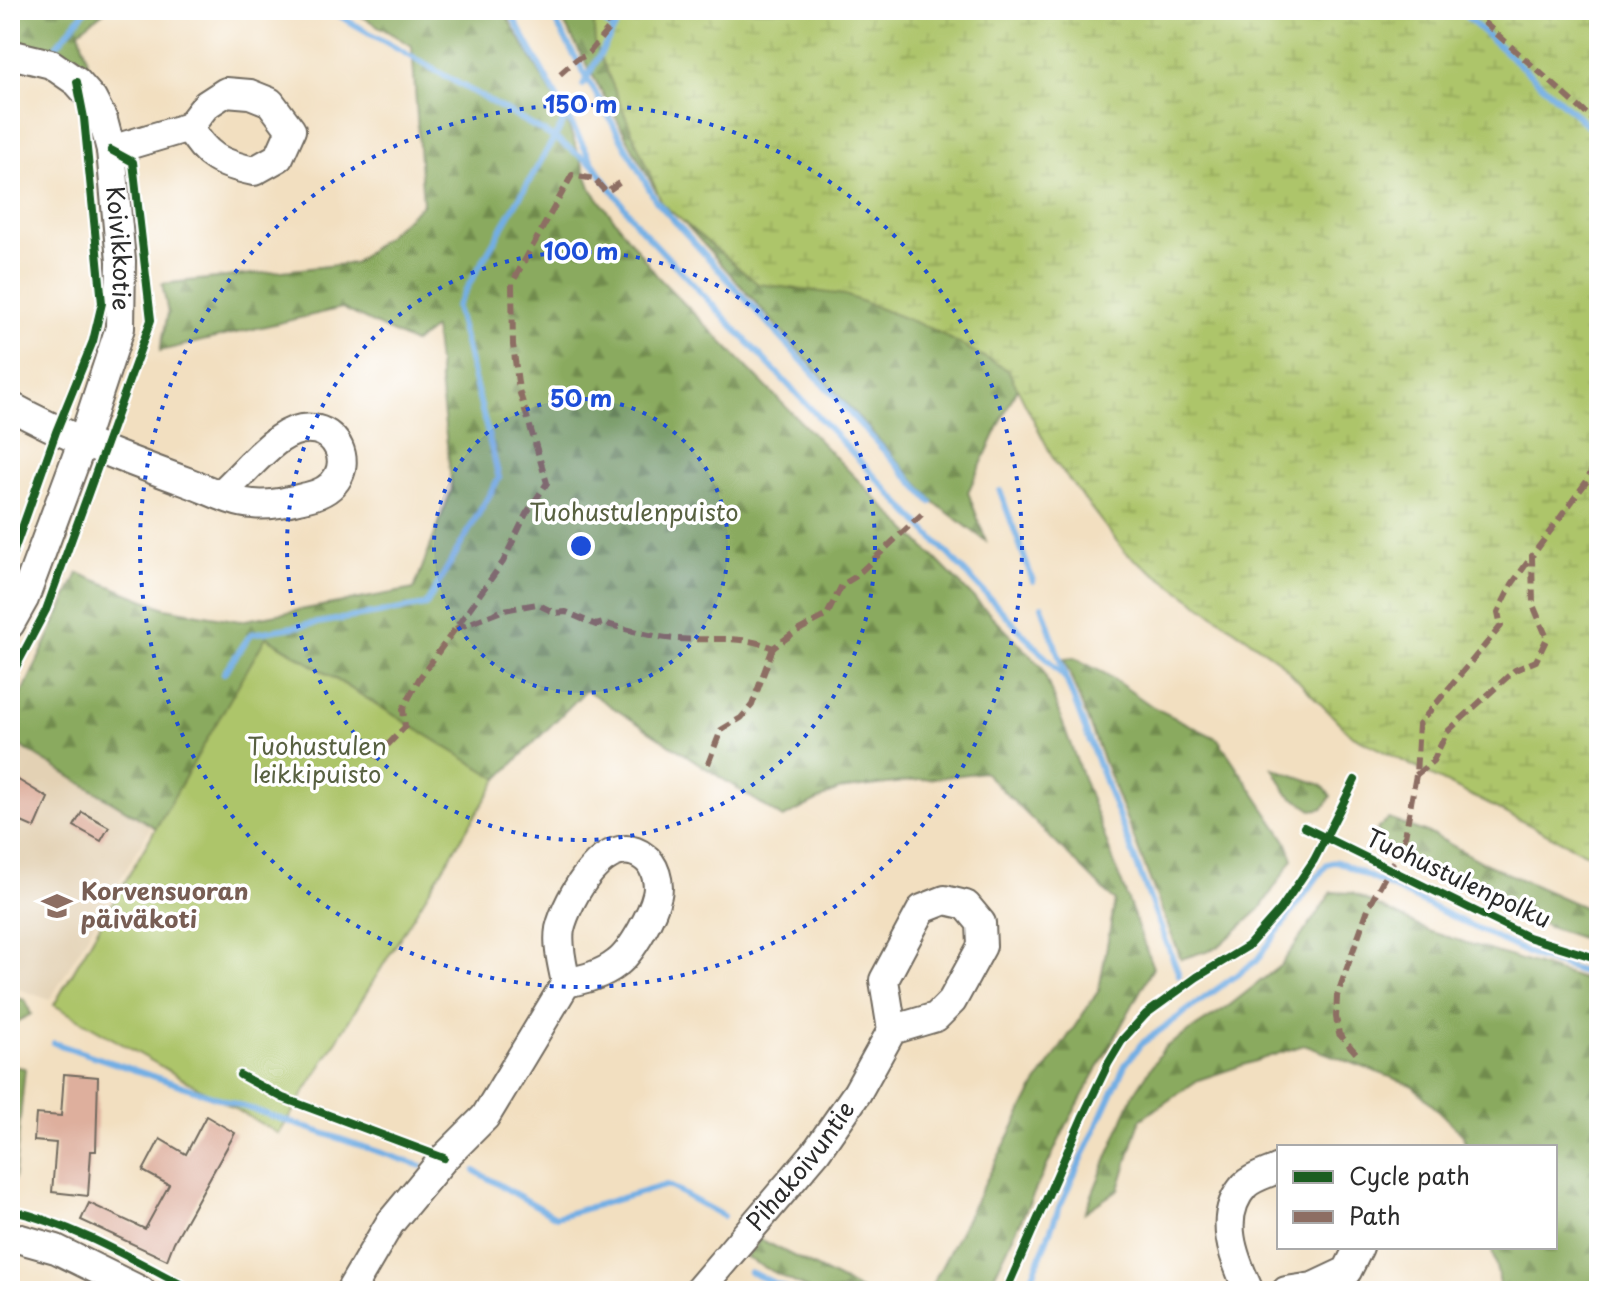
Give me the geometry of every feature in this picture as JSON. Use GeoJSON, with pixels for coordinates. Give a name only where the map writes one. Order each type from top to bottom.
{"type":"FeatureCollection","features":[{"type":"Feature","properties":{"kind":"street","name":"Koivikkotie"},"geometry":{"type":"LineString","coordinates":[[10,54],[51,64],[77,82],[92,99],[103,120],[111,150],[121,261],[120,328],[82,443],[24,599],[10,624]]}},
{"type":"Feature","properties":{"kind":"street"},"geometry":{"type":"LineString","coordinates":[[111,150],[189,127]]}},
{"type":"Feature","properties":{"kind":"street"},"geometry":{"type":"LineString","coordinates":[[10,406],[82,443],[221,494]]}},
{"type":"Feature","properties":{"kind":"street"},"geometry":{"type":"LineString","coordinates":[[350,1291],[390,1223],[444,1158],[485,1117],[566,983],[560,929],[578,887],[597,862],[611,853],[630,850],[644,856],[654,867],[658,894],[644,926],[619,962],[597,975],[566,983]]}},
{"type":"Feature","properties":{"kind":"street"},"geometry":{"type":"LineString","coordinates":[[945,900],[966,905],[981,923],[982,946],[952,1001],[936,1017],[892,1030],[884,980],[904,939],[922,909],[945,900]]}},
{"type":"Feature","properties":{"kind":"street","name":"Pihakoivuntie"},"geometry":{"type":"LineString","coordinates":[[698,1291],[816,1152],[857,1093],[892,1030]]}},
{"type":"Feature","properties":{"kind":"street"},"geometry":{"type":"LineString","coordinates":[[1249,1291],[1233,1256],[1229,1214],[1246,1184],[1277,1169]]}},
{"type":"Feature","properties":{"kind":"street"},"geometry":{"type":"LineString","coordinates":[[10,1236],[56,1249],[141,1291]]}},
{"type":"Feature","properties":{"kind":"street"},"geometry":{"type":"LineString","coordinates":[[1286,1291],[1313,1287],[1347,1271],[1358,1249]]}},
{"type":"Feature","properties":{"kind":"shaded area","name":"Korvensuoran päiväkoti"},"geometry":{"type":"Polygon","coordinates":[[[10,740],[152,825],[50,1000],[10,986],[10,740]]]}},
{"type":"Feature","properties":{"kind":"green space"},"geometry":{"type":"Polygon","coordinates":[[[10,10],[106,10],[79,31],[91,73],[65,55],[10,39],[10,10]]]}},
{"type":"Feature","properties":{"kind":"green space","name":"Tuohustulenpuisto"},"geometry":{"type":"Polygon","coordinates":[[[351,10],[503,10],[564,114],[592,190],[658,277],[1042,667],[1153,968],[1067,1124],[987,1291],[912,1291],[931,1287],[1035,1086],[1099,990],[1115,901],[984,772],[838,790],[783,818],[586,690],[498,779],[267,637],[156,828],[10,740],[10,710],[26,686],[78,573],[165,608],[240,621],[414,589],[452,489],[434,328],[414,343],[342,308],[160,351],[168,313],[162,284],[355,263],[423,204],[412,46],[351,10]]]}},
{"type":"Feature","properties":{"kind":"green space"},"geometry":{"type":"Polygon","coordinates":[[[557,10],[1167,10],[1148,108],[968,492],[986,541],[935,503],[656,191],[557,10]]]}},
{"type":"Feature","properties":{"kind":"green space"},"geometry":{"type":"Polygon","coordinates":[[[593,10],[1599,10],[1599,860],[1351,735],[1278,660],[1126,553],[1055,462],[1008,370],[932,329],[845,295],[758,284],[662,204],[595,43],[593,10]]]}},
{"type":"Feature","properties":{"kind":"green space","name":"Tuohustulen leikkipuisto"},"geometry":{"type":"Polygon","coordinates":[[[266,637],[498,779],[279,1134],[54,1005],[266,637]]]}},
{"type":"Feature","properties":{"kind":"green space"},"geometry":{"type":"Polygon","coordinates":[[[1074,658],[1106,674],[1153,707],[1218,739],[1286,841],[1293,859],[1260,909],[1218,947],[1181,959],[1064,659],[1074,658]]]}},
{"type":"Feature","properties":{"kind":"green space"},"geometry":{"type":"Polygon","coordinates":[[[1273,768],[1322,785],[1331,796],[1324,808],[1312,810],[1287,793],[1273,768]]]}},
{"type":"Feature","properties":{"kind":"green space"},"geometry":{"type":"Polygon","coordinates":[[[1389,819],[1435,836],[1482,862],[1599,914],[1599,944],[1549,927],[1486,893],[1418,871],[1386,849],[1377,829],[1389,819]]]}},
{"type":"Feature","properties":{"kind":"green space"},"geometry":{"type":"Polygon","coordinates":[[[1332,892],[1352,893],[1428,931],[1599,984],[1599,1291],[1502,1291],[1492,1249],[1557,1249],[1557,1145],[1466,1145],[1463,1135],[1412,1085],[1304,1045],[1198,1080],[1140,1120],[1119,1189],[1085,1212],[1133,1095],[1164,1048],[1230,1005],[1281,965],[1332,892]]]}},
{"type":"Feature","properties":{"kind":"green space"},"geometry":{"type":"Polygon","coordinates":[[[10,996],[25,1000],[31,1014],[10,1026],[10,996]]]}},
{"type":"Feature","properties":{"kind":"green space"},"geometry":{"type":"Polygon","coordinates":[[[10,1066],[25,1068],[14,1180],[10,1180],[10,1066]]]}},
{"type":"Feature","properties":{"kind":"green space"},"geometry":{"type":"Polygon","coordinates":[[[760,1239],[862,1291],[811,1291],[746,1258],[760,1239]]]}},
{"type":"Feature","properties":{"kind":"building"},"geometry":{"type":"Polygon","coordinates":[[[10,775],[48,798],[35,828],[10,817],[10,775]]]}},
{"type":"Feature","properties":{"kind":"building"},"geometry":{"type":"Polygon","coordinates":[[[82,812],[109,827],[101,841],[74,826],[82,812]]]}},
{"type":"Feature","properties":{"kind":"building"},"geometry":{"type":"Polygon","coordinates":[[[64,1074],[98,1077],[96,1151],[91,1151],[88,1196],[52,1192],[56,1143],[34,1141],[36,1114],[61,1116],[64,1074]]]}},
{"type":"Feature","properties":{"kind":"building"},"geometry":{"type":"Polygon","coordinates":[[[206,1116],[235,1133],[167,1260],[81,1220],[89,1203],[145,1229],[169,1185],[143,1171],[160,1139],[186,1154],[206,1116]]]}},
{"type":"Feature","properties":{"kind":"waterway"},"geometry":{"type":"LineString","coordinates":[[56,46],[86,10]]}},
{"type":"Feature","properties":{"kind":"waterway"},"geometry":{"type":"LineString","coordinates":[[329,10],[556,139],[595,166],[639,227],[1066,679],[1179,975]]}},
{"type":"Feature","properties":{"kind":"waterway"},"geometry":{"type":"LineString","coordinates":[[509,10],[594,165]]}},
{"type":"Feature","properties":{"kind":"waterway"},"geometry":{"type":"LineString","coordinates":[[549,10],[656,201],[931,502]]}},
{"type":"Feature","properties":{"kind":"waterway"},"geometry":{"type":"LineString","coordinates":[[592,10],[613,30]]}},
{"type":"Feature","properties":{"kind":"waterway"},"geometry":{"type":"LineString","coordinates":[[583,85],[625,10]]}},
{"type":"Feature","properties":{"kind":"waterway"},"geometry":{"type":"LineString","coordinates":[[1459,10],[1599,136]]}},
{"type":"Feature","properties":{"kind":"waterway"},"geometry":{"type":"LineString","coordinates":[[224,673],[251,634],[426,605],[499,478],[456,307],[567,116]]}},
{"type":"Feature","properties":{"kind":"waterway"},"geometry":{"type":"LineString","coordinates":[[1000,491],[1033,581]]}},
{"type":"Feature","properties":{"kind":"waterway"},"geometry":{"type":"LineString","coordinates":[[1042,606],[1065,675]]}},
{"type":"Feature","properties":{"kind":"waterway"},"geometry":{"type":"LineString","coordinates":[[1027,1291],[1059,1208],[1125,1065],[1141,1044],[1256,961],[1327,864],[1337,861],[1536,957],[1599,977]]}},
{"type":"Feature","properties":{"kind":"waterway"},"geometry":{"type":"LineString","coordinates":[[54,1043],[421,1166]]}},
{"type":"Feature","properties":{"kind":"waterway"},"geometry":{"type":"LineString","coordinates":[[475,1171],[556,1217],[667,1185],[723,1216]]}},
{"type":"Feature","properties":{"kind":"waterway"},"geometry":{"type":"LineString","coordinates":[[750,1272],[792,1291]]}},
{"type":"Feature","properties":{"kind":"marked path"},"geometry":{"type":"LineString","coordinates":[[560,74],[577,59],[587,55],[610,27],[607,19],[611,10]]}},
{"type":"Feature","properties":{"kind":"marked path"},"geometry":{"type":"LineString","coordinates":[[1470,10],[1599,125]]}},
{"type":"Feature","properties":{"kind":"marked path"},"geometry":{"type":"LineString","coordinates":[[375,758],[405,727],[403,709],[419,679],[503,562],[526,514],[547,483],[519,390],[513,345],[512,283],[572,175],[594,179],[606,192],[622,181]]}},
{"type":"Feature","properties":{"kind":"marked path"},"geometry":{"type":"LineString","coordinates":[[1416,775],[1433,761],[1447,732],[1515,670],[1536,661],[1547,638],[1533,605],[1532,556],[1587,481],[1599,454]]}},
{"type":"Feature","properties":{"kind":"marked path"},"geometry":{"type":"LineString","coordinates":[[455,629],[504,610],[537,604],[555,613],[566,612],[596,625],[603,623],[659,637],[749,641],[773,648],[827,615],[842,585],[855,577],[922,514]]}},
{"type":"Feature","properties":{"kind":"marked path"},"geometry":{"type":"LineString","coordinates":[[1356,1053],[1339,1034],[1337,996],[1369,906],[1404,842],[1416,775],[1419,724],[1501,626],[1498,612],[1512,584],[1532,556]]}},
{"type":"Feature","properties":{"kind":"marked path"},"geometry":{"type":"LineString","coordinates":[[708,764],[721,730],[741,718],[752,705],[773,648]]}},
{"type":"Feature","properties":{"kind":"cycle path"},"geometry":{"type":"LineString","coordinates":[[10,562],[56,432],[93,341],[102,303],[84,118],[77,82]]}},
{"type":"Feature","properties":{"kind":"cycle path"},"geometry":{"type":"LineString","coordinates":[[10,678],[46,610],[151,320],[133,162],[111,150]]}},
{"type":"Feature","properties":{"kind":"cycle path"},"geometry":{"type":"LineString","coordinates":[[1006,1291],[1082,1118],[1123,1039],[1146,1014],[1197,977],[1248,946],[1280,910],[1314,860],[1355,780]]}},
{"type":"Feature","properties":{"kind":"cycle path","name":"Tuohustulenpolku"},"geometry":{"type":"LineString","coordinates":[[1304,827],[1528,937],[1599,959]]}},
{"type":"Feature","properties":{"kind":"cycle path"},"geometry":{"type":"LineString","coordinates":[[240,1075],[283,1098],[444,1158]]}},
{"type":"Feature","properties":{"kind":"cycle path"},"geometry":{"type":"LineString","coordinates":[[10,1210],[81,1234],[193,1291]]}},
{"type":"Feature","properties":{"kind":"place","name":"Korvensuoran päiväkoti"},"geometry":{"type":"Point","coordinates":[57,906]}}]}
